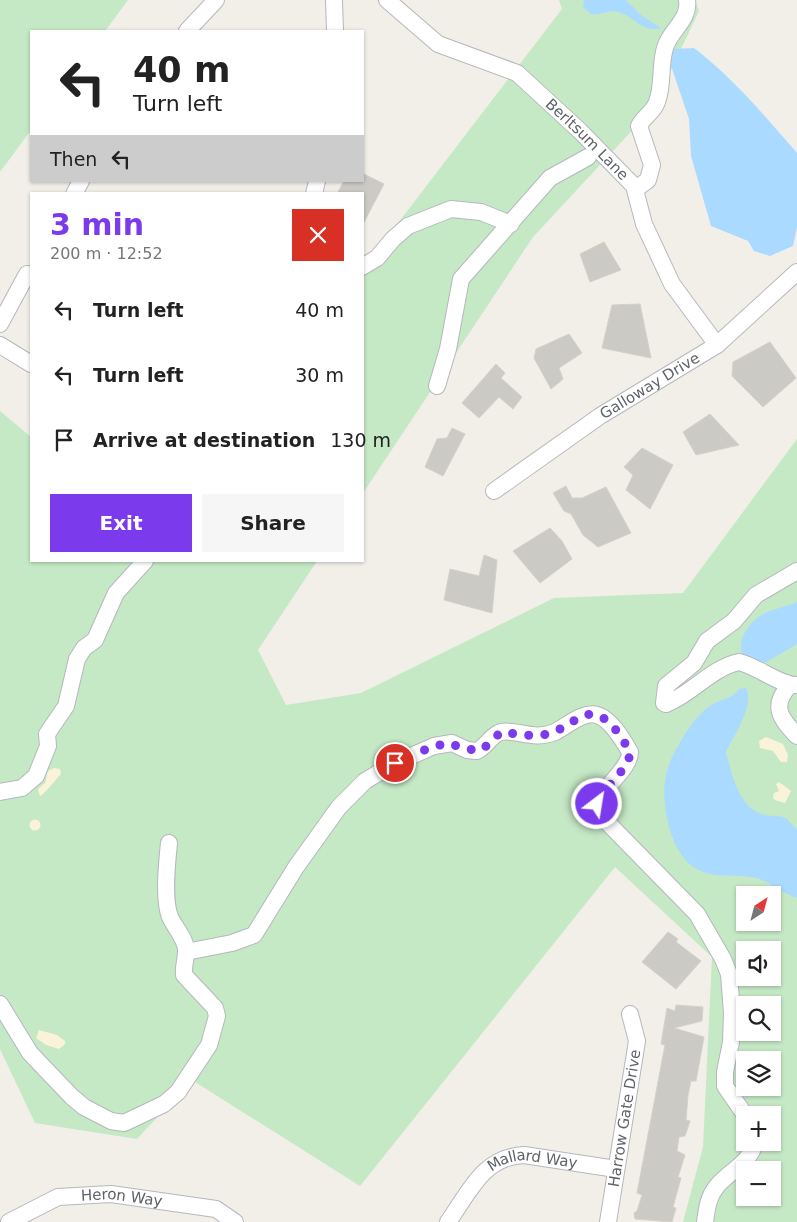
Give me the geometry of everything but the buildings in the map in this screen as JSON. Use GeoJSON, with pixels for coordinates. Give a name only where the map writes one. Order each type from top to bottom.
{"type":"FeatureCollection","features":[{"type":"Feature","properties":{"kind":"street"},"geometry":{"type":"LineString","coordinates":[[188,30],[216,0]]}},
{"type":"Feature","properties":{"kind":"street"},"geometry":{"type":"LineString","coordinates":[[334,0],[335,30]]}},
{"type":"Feature","properties":{"kind":"street","name":"Berltsum Lane"},"geometry":{"type":"LineString","coordinates":[[387,0],[438,44],[517,72],[580,131],[634,186],[644,224],[672,284],[717,345]]}},
{"type":"Feature","properties":{"kind":"street"},"geometry":{"type":"LineString","coordinates":[[640,186],[648,180],[652,165],[638,126],[653,110],[658,100],[660,75],[667,43],[685,15],[687,0]]}},
{"type":"Feature","properties":{"kind":"street"},"geometry":{"type":"LineString","coordinates":[[437,386],[448,349],[461,279],[550,178],[588,156]]}},
{"type":"Feature","properties":{"kind":"street"},"geometry":{"type":"LineString","coordinates":[[364,266],[377,258],[393,238],[408,226],[451,209],[481,212],[511,224]]}},
{"type":"Feature","properties":{"kind":"street","name":"Galloway Drive"},"geometry":{"type":"LineString","coordinates":[[494,491],[600,416],[717,345],[797,272]]}},
{"type":"Feature","properties":{"kind":"street"},"geometry":{"type":"LineString","coordinates":[[0,324],[27,274]]}},
{"type":"Feature","properties":{"kind":"street"},"geometry":{"type":"LineString","coordinates":[[0,345],[30,363]]}},
{"type":"Feature","properties":{"kind":"street"},"geometry":{"type":"LineString","coordinates":[[0,792],[16,791],[36,776],[48,746],[47,734],[66,706],[77,659],[84,648],[95,640],[116,593],[143,562]]}},
{"type":"Feature","properties":{"kind":"street"},"geometry":{"type":"LineString","coordinates":[[797,571],[756,595],[734,621],[707,641],[694,663],[666,686],[664,703],[666,704],[680,698],[725,666],[739,662],[759,668],[793,685],[783,692],[779,706],[785,722],[797,736]]}},
{"type":"Feature","properties":{"kind":"street"},"geometry":{"type":"LineString","coordinates":[[186,952],[232,943],[254,934],[296,867],[343,802],[359,786],[395,763],[412,754],[446,743],[477,751],[484,748],[501,732],[542,736],[552,733],[586,715],[596,714],[610,723],[630,752],[630,757],[625,765],[602,791],[597,804],[599,809],[605,820],[697,914],[729,974],[732,1013],[731,1042],[725,1072],[725,1086],[739,1106]]}},
{"type":"Feature","properties":{"kind":"street"},"geometry":{"type":"LineString","coordinates":[[0,1004],[30,1053],[84,1107],[124,1123],[164,1104],[178,1092],[209,1045],[217,1016],[215,1008],[184,975],[183,960],[186,952],[180,933],[170,916],[167,880],[169,843]]}},
{"type":"Feature","properties":{"kind":"street","name":"Harrow Gate Drive"},"geometry":{"type":"LineString","coordinates":[[608,1222],[637,1041],[630,1014]]}},
{"type":"Feature","properties":{"kind":"street"},"geometry":{"type":"LineString","coordinates":[[705,1222],[707,1203],[718,1184],[750,1156],[752,1151]]}},
{"type":"Feature","properties":{"kind":"street","name":"Mallard Way"},"geometry":{"type":"LineString","coordinates":[[448,1222],[489,1166],[509,1156],[524,1155],[616,1169]]}},
{"type":"Feature","properties":{"kind":"street","name":"Heron Way"},"geometry":{"type":"LineString","coordinates":[[9,1222],[58,1197],[111,1194],[216,1209],[235,1222]]}},
{"type":"Feature","properties":{"kind":"green space"},"geometry":{"type":"Polygon","coordinates":[[[0,0],[128,0],[106,30],[30,30],[30,131],[0,172],[0,0]]]}},
{"type":"Feature","properties":{"kind":"green space"},"geometry":{"type":"Polygon","coordinates":[[[559,0],[695,0],[699,11],[653,108],[533,237],[364,491],[364,267],[562,9],[559,0]]]}},
{"type":"Feature","properties":{"kind":"green space"},"geometry":{"type":"Polygon","coordinates":[[[0,411],[30,436],[30,562],[132,562],[122,577],[139,562],[316,562],[258,650],[286,705],[361,693],[554,598],[683,593],[797,439],[797,1222],[683,1222],[703,1147],[712,957],[615,867],[360,1186],[192,1080],[137,1139],[35,1123],[0,1049],[0,411]]]}},
{"type":"Feature","properties":{"kind":"sand"},"geometry":{"type":"Polygon","coordinates":[[[766,737],[783,744],[788,755],[787,762],[781,762],[773,751],[760,748],[759,741],[766,737]]]}},
{"type":"Feature","properties":{"kind":"sand"},"geometry":{"type":"Polygon","coordinates":[[[54,768],[60,769],[61,774],[40,796],[38,789],[45,783],[48,771],[54,768]]]}},
{"type":"Feature","properties":{"kind":"sand"},"geometry":{"type":"Polygon","coordinates":[[[779,782],[791,791],[785,803],[773,798],[774,793],[779,791],[776,784],[779,782]]]}},
{"type":"Feature","properties":{"kind":"sand"},"geometry":{"type":"Polygon","coordinates":[[[35,819],[41,825],[35,831],[29,825],[35,819]]]}},
{"type":"Feature","properties":{"kind":"sand"},"geometry":{"type":"Polygon","coordinates":[[[39,1030],[57,1035],[65,1041],[65,1044],[59,1049],[46,1045],[36,1038],[39,1030]]]}},
{"type":"Feature","properties":{"kind":"water"},"geometry":{"type":"Polygon","coordinates":[[[584,0],[626,0],[642,16],[661,28],[654,29],[643,26],[618,12],[611,11],[591,14],[583,7],[584,0]]]}},
{"type":"Feature","properties":{"kind":"water"},"geometry":{"type":"Polygon","coordinates":[[[694,48],[761,111],[797,153],[797,227],[793,246],[770,256],[754,251],[748,241],[711,226],[691,156],[689,119],[668,57],[673,49],[694,48]]]}},
{"type":"Feature","properties":{"kind":"water"},"geometry":{"type":"Polygon","coordinates":[[[797,602],[797,644],[765,663],[742,654],[743,636],[756,618],[797,602]]]}},
{"type":"Feature","properties":{"kind":"water"},"geometry":{"type":"Polygon","coordinates":[[[746,688],[748,703],[738,730],[726,752],[737,789],[747,804],[762,814],[786,818],[797,830],[797,898],[781,890],[781,886],[774,886],[756,878],[711,874],[697,869],[680,852],[669,827],[665,800],[666,776],[679,745],[689,728],[706,709],[734,695],[739,689],[746,688]]]}},
{"type":"Feature","properties":{"kind":"route"},"geometry":{"type":"LineString","coordinates":[[395,763],[412,754],[446,743],[452,743],[467,750],[477,751],[484,748],[494,736],[501,732],[542,736],[552,733],[586,715],[596,714],[610,723],[630,752],[630,757],[602,791],[597,804]]}}]}
